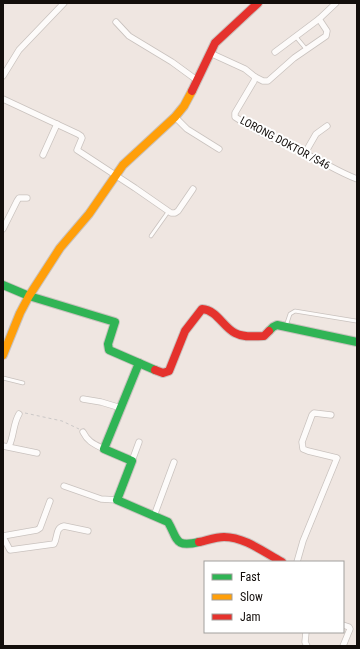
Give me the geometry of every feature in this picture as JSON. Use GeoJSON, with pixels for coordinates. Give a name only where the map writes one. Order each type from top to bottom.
{"type":"FeatureCollection","features":[{"type":"Feature","properties":{"kind":"street"},"geometry":{"type":"LineString","coordinates":[[3,76],[19,50],[64,3]]}},
{"type":"Feature","properties":{"kind":"street"},"geometry":{"type":"LineString","coordinates":[[3,355],[20,313],[29,296],[60,248],[89,214],[123,165],[175,117],[184,106],[198,81],[215,43],[258,3]]}},
{"type":"Feature","properties":{"kind":"street"},"geometry":{"type":"LineString","coordinates":[[275,52],[319,19],[336,3]]}},
{"type":"Feature","properties":{"kind":"street"},"geometry":{"type":"LineString","coordinates":[[210,53],[245,69],[263,81],[268,81],[294,58],[328,34],[319,19]]}},
{"type":"Feature","properties":{"kind":"street"},"geometry":{"type":"LineString","coordinates":[[116,22],[129,36],[172,62],[198,81]]}},
{"type":"Feature","properties":{"kind":"street","name":"LORONG DOKTOR /S46"},"geometry":{"type":"LineString","coordinates":[[255,77],[235,113],[235,117],[270,138],[305,153],[334,169],[357,178]]}},
{"type":"Feature","properties":{"kind":"street"},"geometry":{"type":"LineString","coordinates":[[3,99],[81,136],[82,138],[77,150],[116,175],[168,212],[175,213],[194,189]]}},
{"type":"Feature","properties":{"kind":"street"},"geometry":{"type":"LineString","coordinates":[[175,117],[186,129],[219,149]]}},
{"type":"Feature","properties":{"kind":"street"},"geometry":{"type":"LineString","coordinates":[[43,155],[58,124]]}},
{"type":"Feature","properties":{"kind":"street"},"geometry":{"type":"LineString","coordinates":[[305,153],[316,134],[327,126]]}},
{"type":"Feature","properties":{"kind":"street"},"geometry":{"type":"LineString","coordinates":[[3,229],[19,198],[27,198]]}},
{"type":"Feature","properties":{"kind":"street"},"geometry":{"type":"LineString","coordinates":[[3,285],[29,296],[115,322],[108,344],[109,350],[163,373],[169,371],[185,331],[202,309],[208,310],[222,320],[231,330],[238,334],[264,336],[274,325],[286,326],[310,333],[357,342]]}},
{"type":"Feature","properties":{"kind":"street"},"geometry":{"type":"LineString","coordinates":[[104,449],[139,363]]}},
{"type":"Feature","properties":{"kind":"street"},"geometry":{"type":"LineString","coordinates":[[83,399],[101,402],[121,408]]}},
{"type":"Feature","properties":{"kind":"street"},"geometry":{"type":"LineString","coordinates":[[297,561],[303,541],[337,458],[308,452],[304,449],[302,442],[314,413],[331,415]]}},
{"type":"Feature","properties":{"kind":"street"},"geometry":{"type":"LineString","coordinates":[[6,446],[12,441],[19,414]]}},
{"type":"Feature","properties":{"kind":"street"},"geometry":{"type":"LineString","coordinates":[[83,432],[90,443],[132,461]]}},
{"type":"Feature","properties":{"kind":"street"},"geometry":{"type":"LineString","coordinates":[[116,500],[139,442]]}},
{"type":"Feature","properties":{"kind":"street"},"geometry":{"type":"LineString","coordinates":[[6,446],[38,453]]}},
{"type":"Feature","properties":{"kind":"street"},"geometry":{"type":"LineString","coordinates":[[154,516],[174,462]]}},
{"type":"Feature","properties":{"kind":"street"},"geometry":{"type":"LineString","coordinates":[[64,486],[101,499],[116,500],[168,522],[175,538],[185,543],[227,537],[233,538],[280,561]]}},
{"type":"Feature","properties":{"kind":"street"},"geometry":{"type":"LineString","coordinates":[[50,500],[38,530],[3,536],[10,550],[54,544],[58,529],[64,526],[88,531]]}},
{"type":"Feature","properties":{"kind":"street"},"geometry":{"type":"LineString","coordinates":[[343,646],[350,629],[344,625]]}},
{"type":"Feature","properties":{"kind":"street"},"geometry":{"type":"LineString","coordinates":[[306,633],[305,642],[307,646]]}},
{"type":"Feature","properties":{"kind":"lane"},"geometry":{"type":"LineString","coordinates":[[296,37],[306,50]]}},
{"type":"Feature","properties":{"kind":"lane"},"geometry":{"type":"LineString","coordinates":[[151,236],[168,212]]}},
{"type":"Feature","properties":{"kind":"lane"},"geometry":{"type":"LineString","coordinates":[[286,326],[290,314],[295,311],[318,316],[356,321]]}},
{"type":"Feature","properties":{"kind":"lane"},"geometry":{"type":"LineString","coordinates":[[3,378],[23,383]]}},
{"type":"Feature","properties":{"kind":"path"},"geometry":{"type":"LineString","coordinates":[[19,414],[23,413],[52,418],[62,421],[83,432]]}},
{"type":"Feature","properties":{"kind":"traffic: fast"},"geometry":{"type":"LineString","coordinates":[[3,285],[29,296],[115,322],[108,344],[109,350],[155,370]]}},
{"type":"Feature","properties":{"kind":"traffic: fast"},"geometry":{"type":"LineString","coordinates":[[269,331],[277,325],[357,342]]}},
{"type":"Feature","properties":{"kind":"traffic: fast"},"geometry":{"type":"LineString","coordinates":[[139,363],[104,449],[132,461],[117,500],[168,522],[178,541],[181,543],[191,544],[199,542]]}},
{"type":"Feature","properties":{"kind":"traffic: slow"},"geometry":{"type":"LineString","coordinates":[[3,355],[20,313],[29,296],[60,248],[89,214],[123,165],[175,117],[184,106],[192,91]]}},
{"type":"Feature","properties":{"kind":"traffic: jam"},"geometry":{"type":"LineString","coordinates":[[192,91],[215,43],[258,3]]}},
{"type":"Feature","properties":{"kind":"traffic: jam"},"geometry":{"type":"LineString","coordinates":[[155,370],[163,373],[169,371],[185,331],[202,309],[212,312],[238,335],[264,336],[269,331]]}},
{"type":"Feature","properties":{"kind":"traffic: jam"},"geometry":{"type":"LineString","coordinates":[[199,542],[224,537],[232,538],[262,550],[280,561]]}}]}
